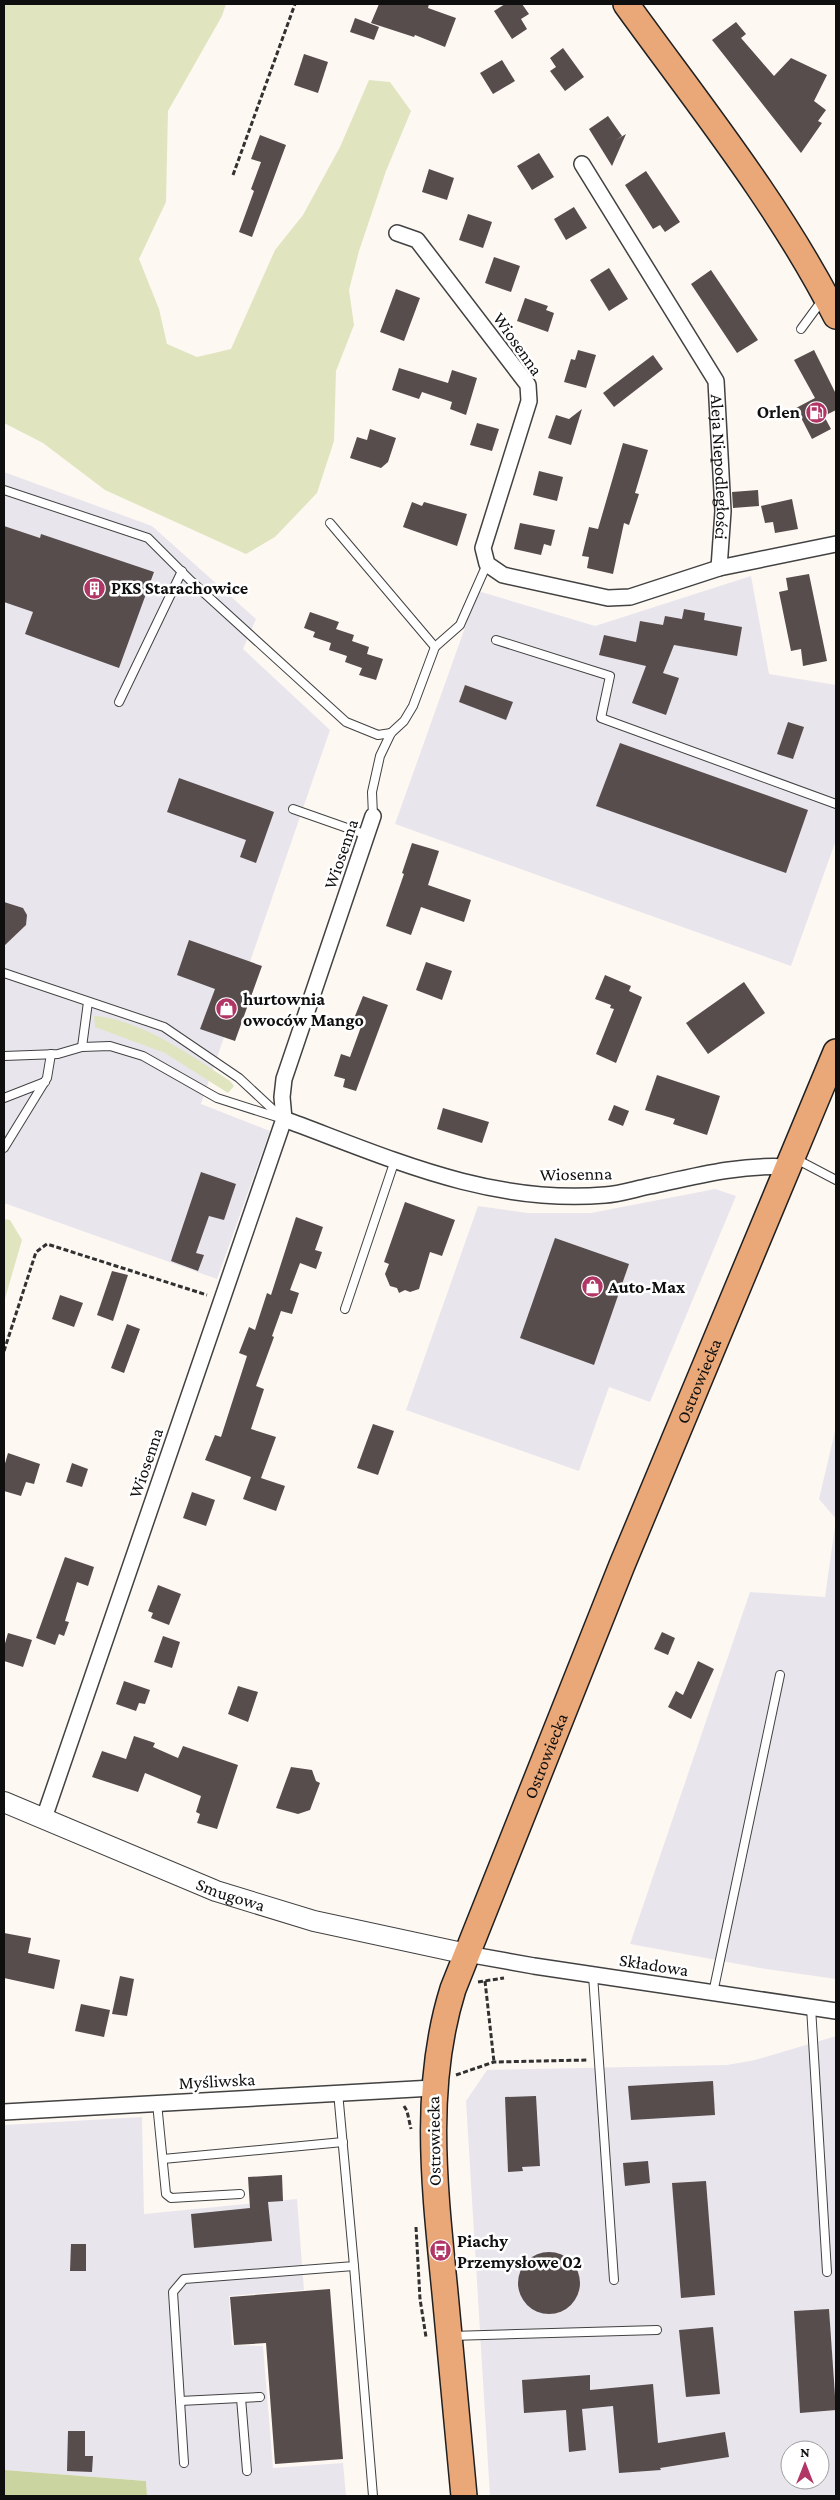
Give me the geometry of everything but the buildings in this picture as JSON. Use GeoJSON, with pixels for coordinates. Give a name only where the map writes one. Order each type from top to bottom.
{"type":"FeatureCollection","features":[{"type":"Feature","properties":{"kind":"main road"},"geometry":{"type":"LineString","coordinates":[[626,4],[774,210],[831,306]]}},
{"type":"Feature","properties":{"kind":"main road","name":"Ostrowiecka"},"geometry":{"type":"LineString","coordinates":[[464,2496],[435,2189],[444,2086],[444,2015],[622,1566],[836,1052]]}},
{"type":"Feature","properties":{"kind":"street","name":"Aleja Niepodległości"},"geometry":{"type":"LineString","coordinates":[[582,164],[716,381],[723,511],[719,568],[836,544]]}},
{"type":"Feature","properties":{"kind":"street","name":"Wiosenna"},"geometry":{"type":"LineString","coordinates":[[397,233],[417,240],[528,385],[529,401],[483,548],[487,564]]}},
{"type":"Feature","properties":{"kind":"street"},"geometry":{"type":"LineString","coordinates":[[487,564],[503,575],[608,598],[630,597],[719,568]]}},
{"type":"Feature","properties":{"kind":"street","name":"Wiosenna"},"geometry":{"type":"LineString","coordinates":[[44,1818],[284,1119],[282,1088],[284,1079],[373,816]]}},
{"type":"Feature","properties":{"kind":"street","name":"Wiosenna"},"geometry":{"type":"LineString","coordinates":[[284,1119],[456,1181],[505,1192],[556,1196],[607,1195],[730,1169],[791,1162]]}},
{"type":"Feature","properties":{"kind":"street","name":"Smugowa"},"geometry":{"type":"LineString","coordinates":[[4,1802],[216,1891],[314,1921],[467,1954]]}},
{"type":"Feature","properties":{"kind":"street","name":"Składowa"},"geometry":{"type":"LineString","coordinates":[[467,1954],[593,1975],[836,2011]]}},
{"type":"Feature","properties":{"kind":"street","name":"Myśliwska"},"geometry":{"type":"LineString","coordinates":[[4,2112],[444,2086]]}},
{"type":"Feature","properties":{"kind":"lane"},"geometry":{"type":"LineString","coordinates":[[801,329],[831,306]]}},
{"type":"Feature","properties":{"kind":"lane"},"geometry":{"type":"LineString","coordinates":[[4,490],[148,538],[182,572],[346,722],[378,735],[391,733]]}},
{"type":"Feature","properties":{"kind":"lane"},"geometry":{"type":"LineString","coordinates":[[330,523],[435,647]]}},
{"type":"Feature","properties":{"kind":"lane","name":"Wiosenna"},"geometry":{"type":"LineString","coordinates":[[373,816],[372,792],[375,771],[391,733],[404,721],[413,706],[435,647],[460,625],[487,564]]}},
{"type":"Feature","properties":{"kind":"lane"},"geometry":{"type":"LineString","coordinates":[[120,702],[182,572]]}},
{"type":"Feature","properties":{"kind":"lane"},"geometry":{"type":"LineString","coordinates":[[496,640],[610,676],[601,718],[836,804]]}},
{"type":"Feature","properties":{"kind":"lane"},"geometry":{"type":"LineString","coordinates":[[293,810],[367,835]]}},
{"type":"Feature","properties":{"kind":"lane"},"geometry":{"type":"LineString","coordinates":[[4,973],[164,1027],[239,1078],[284,1119]]}},
{"type":"Feature","properties":{"kind":"lane"},"geometry":{"type":"LineString","coordinates":[[82,1047],[88,1002]]}},
{"type":"Feature","properties":{"kind":"lane"},"geometry":{"type":"LineString","coordinates":[[4,1056],[51,1054],[82,1047],[110,1046],[143,1056],[217,1098],[284,1119]]}},
{"type":"Feature","properties":{"kind":"lane"},"geometry":{"type":"LineString","coordinates":[[4,1148],[44,1082],[51,1054]]}},
{"type":"Feature","properties":{"kind":"lane"},"geometry":{"type":"LineString","coordinates":[[4,1098],[44,1082]]}},
{"type":"Feature","properties":{"kind":"lane"},"geometry":{"type":"LineString","coordinates":[[344,1309],[395,1160]]}},
{"type":"Feature","properties":{"kind":"lane"},"geometry":{"type":"LineString","coordinates":[[791,1162],[836,1180]]}},
{"type":"Feature","properties":{"kind":"lane"},"geometry":{"type":"LineString","coordinates":[[713,1993],[780,1675]]}},
{"type":"Feature","properties":{"kind":"lane"},"geometry":{"type":"LineString","coordinates":[[593,1975],[614,2280]]}},
{"type":"Feature","properties":{"kind":"lane"},"geometry":{"type":"LineString","coordinates":[[811,2008],[827,2272]]}},
{"type":"Feature","properties":{"kind":"lane"},"geometry":{"type":"LineString","coordinates":[[338,2092],[373,2496]]}},
{"type":"Feature","properties":{"kind":"lane"},"geometry":{"type":"LineString","coordinates":[[157,2103],[166,2194],[171,2198],[240,2194]]}},
{"type":"Feature","properties":{"kind":"lane"},"geometry":{"type":"LineString","coordinates":[[163,2160],[343,2142]]}},
{"type":"Feature","properties":{"kind":"lane"},"geometry":{"type":"LineString","coordinates":[[184,2463],[173,2292],[184,2279],[354,2266]]}},
{"type":"Feature","properties":{"kind":"lane"},"geometry":{"type":"LineString","coordinates":[[449,2336],[657,2330]]}},
{"type":"Feature","properties":{"kind":"lane"},"geometry":{"type":"LineString","coordinates":[[180,2401],[260,2397]]}},
{"type":"Feature","properties":{"kind":"lane"},"geometry":{"type":"LineString","coordinates":[[241,2398],[247,2471]]}},
{"type":"Feature","properties":{"kind":"path"},"geometry":{"type":"LineString","coordinates":[[233,175],[295,4]]}},
{"type":"Feature","properties":{"kind":"path"},"geometry":{"type":"LineString","coordinates":[[4,1351],[36,1252],[47,1244],[222,1300]]}},
{"type":"Feature","properties":{"kind":"path"},"geometry":{"type":"LineString","coordinates":[[476,1990],[479,1982],[508,1978]]}},
{"type":"Feature","properties":{"kind":"path"},"geometry":{"type":"LineString","coordinates":[[485,1981],[494,2062]]}},
{"type":"Feature","properties":{"kind":"path"},"geometry":{"type":"LineString","coordinates":[[444,2086],[455,2075],[494,2062],[598,2060]]}},
{"type":"Feature","properties":{"kind":"path"},"geometry":{"type":"LineString","coordinates":[[455,2075],[457,2066]]}},
{"type":"Feature","properties":{"kind":"shaded area"},"geometry":{"type":"Polygon","coordinates":[[[4,472],[152,526],[256,619],[243,649],[330,730],[201,1104],[270,1131],[217,1279],[4,1203],[4,472]]]}},
{"type":"Feature","properties":{"kind":"shaded area"},"geometry":{"type":"Polygon","coordinates":[[[751,576],[769,674],[836,685],[836,840],[791,966],[395,824],[478,591],[595,626],[751,576]]]}},
{"type":"Feature","properties":{"kind":"shaded area"},"geometry":{"type":"Polygon","coordinates":[[[715,1189],[736,1196],[650,1402],[609,1387],[579,1471],[406,1410],[478,1206],[528,1213],[591,1213],[715,1189]]]}},
{"type":"Feature","properties":{"kind":"shaded area"},"geometry":{"type":"Polygon","coordinates":[[[836,1427],[836,1519],[819,1499],[836,1427]]]}},
{"type":"Feature","properties":{"kind":"shaded area"},"geometry":{"type":"Polygon","coordinates":[[[836,1519],[836,1979],[766,1969],[630,1944],[750,1592],[825,1597],[836,1519]]]}},
{"type":"Feature","properties":{"kind":"shaded area"},"geometry":{"type":"Polygon","coordinates":[[[836,2037],[836,2496],[490,2496],[466,2101],[487,2070],[727,2065],[755,2060],[836,2037]]]}},
{"type":"Feature","properties":{"kind":"shaded area"},"geometry":{"type":"Polygon","coordinates":[[[142,2117],[144,2214],[297,2199],[304,2290],[229,2296],[232,2345],[263,2346],[273,2468],[343,2463],[346,2496],[147,2496],[146,2481],[4,2470],[4,2125],[142,2117]]]}},
{"type":"Feature","properties":{"kind":"green space"},"geometry":{"type":"Polygon","coordinates":[[[4,4],[226,4],[222,16],[168,111],[166,202],[139,259],[159,309],[167,344],[197,357],[231,349],[275,250],[303,215],[340,147],[369,80],[390,82],[411,111],[386,171],[359,251],[349,290],[354,325],[336,371],[334,441],[317,493],[275,537],[246,554],[105,490],[43,443],[4,423],[4,4]]]}},
{"type":"Feature","properties":{"kind":"green space"},"geometry":{"type":"Polygon","coordinates":[[[94,1016],[111,1018],[129,1024],[165,1040],[230,1081],[234,1086],[228,1093],[165,1053],[95,1027],[94,1016]]]}},
{"type":"Feature","properties":{"kind":"green space"},"geometry":{"type":"Polygon","coordinates":[[[4,1219],[10,1220],[22,1240],[4,1302],[4,1219]]]}},
{"type":"Feature","properties":{"kind":"green space"},"geometry":{"type":"Polygon","coordinates":[[[4,2470],[146,2481],[147,2496],[4,2496],[4,2470]]]}},
{"type":"Feature","properties":{"kind":"place","name":"Orlen"},"geometry":{"type":"Point","coordinates":[816,412]}},
{"type":"Feature","properties":{"kind":"place","name":"PKS Starachowice"},"geometry":{"type":"Point","coordinates":[95,588]}},
{"type":"Feature","properties":{"kind":"place","name":"hurtownia owoców Mango"},"geometry":{"type":"Point","coordinates":[227,1009]}},
{"type":"Feature","properties":{"kind":"place","name":"Auto-Max"},"geometry":{"type":"Point","coordinates":[592,1287]}},
{"type":"Feature","properties":{"kind":"place","name":"Piachy Przemysłowe 02"},"geometry":{"type":"Point","coordinates":[441,2251]}}]}
